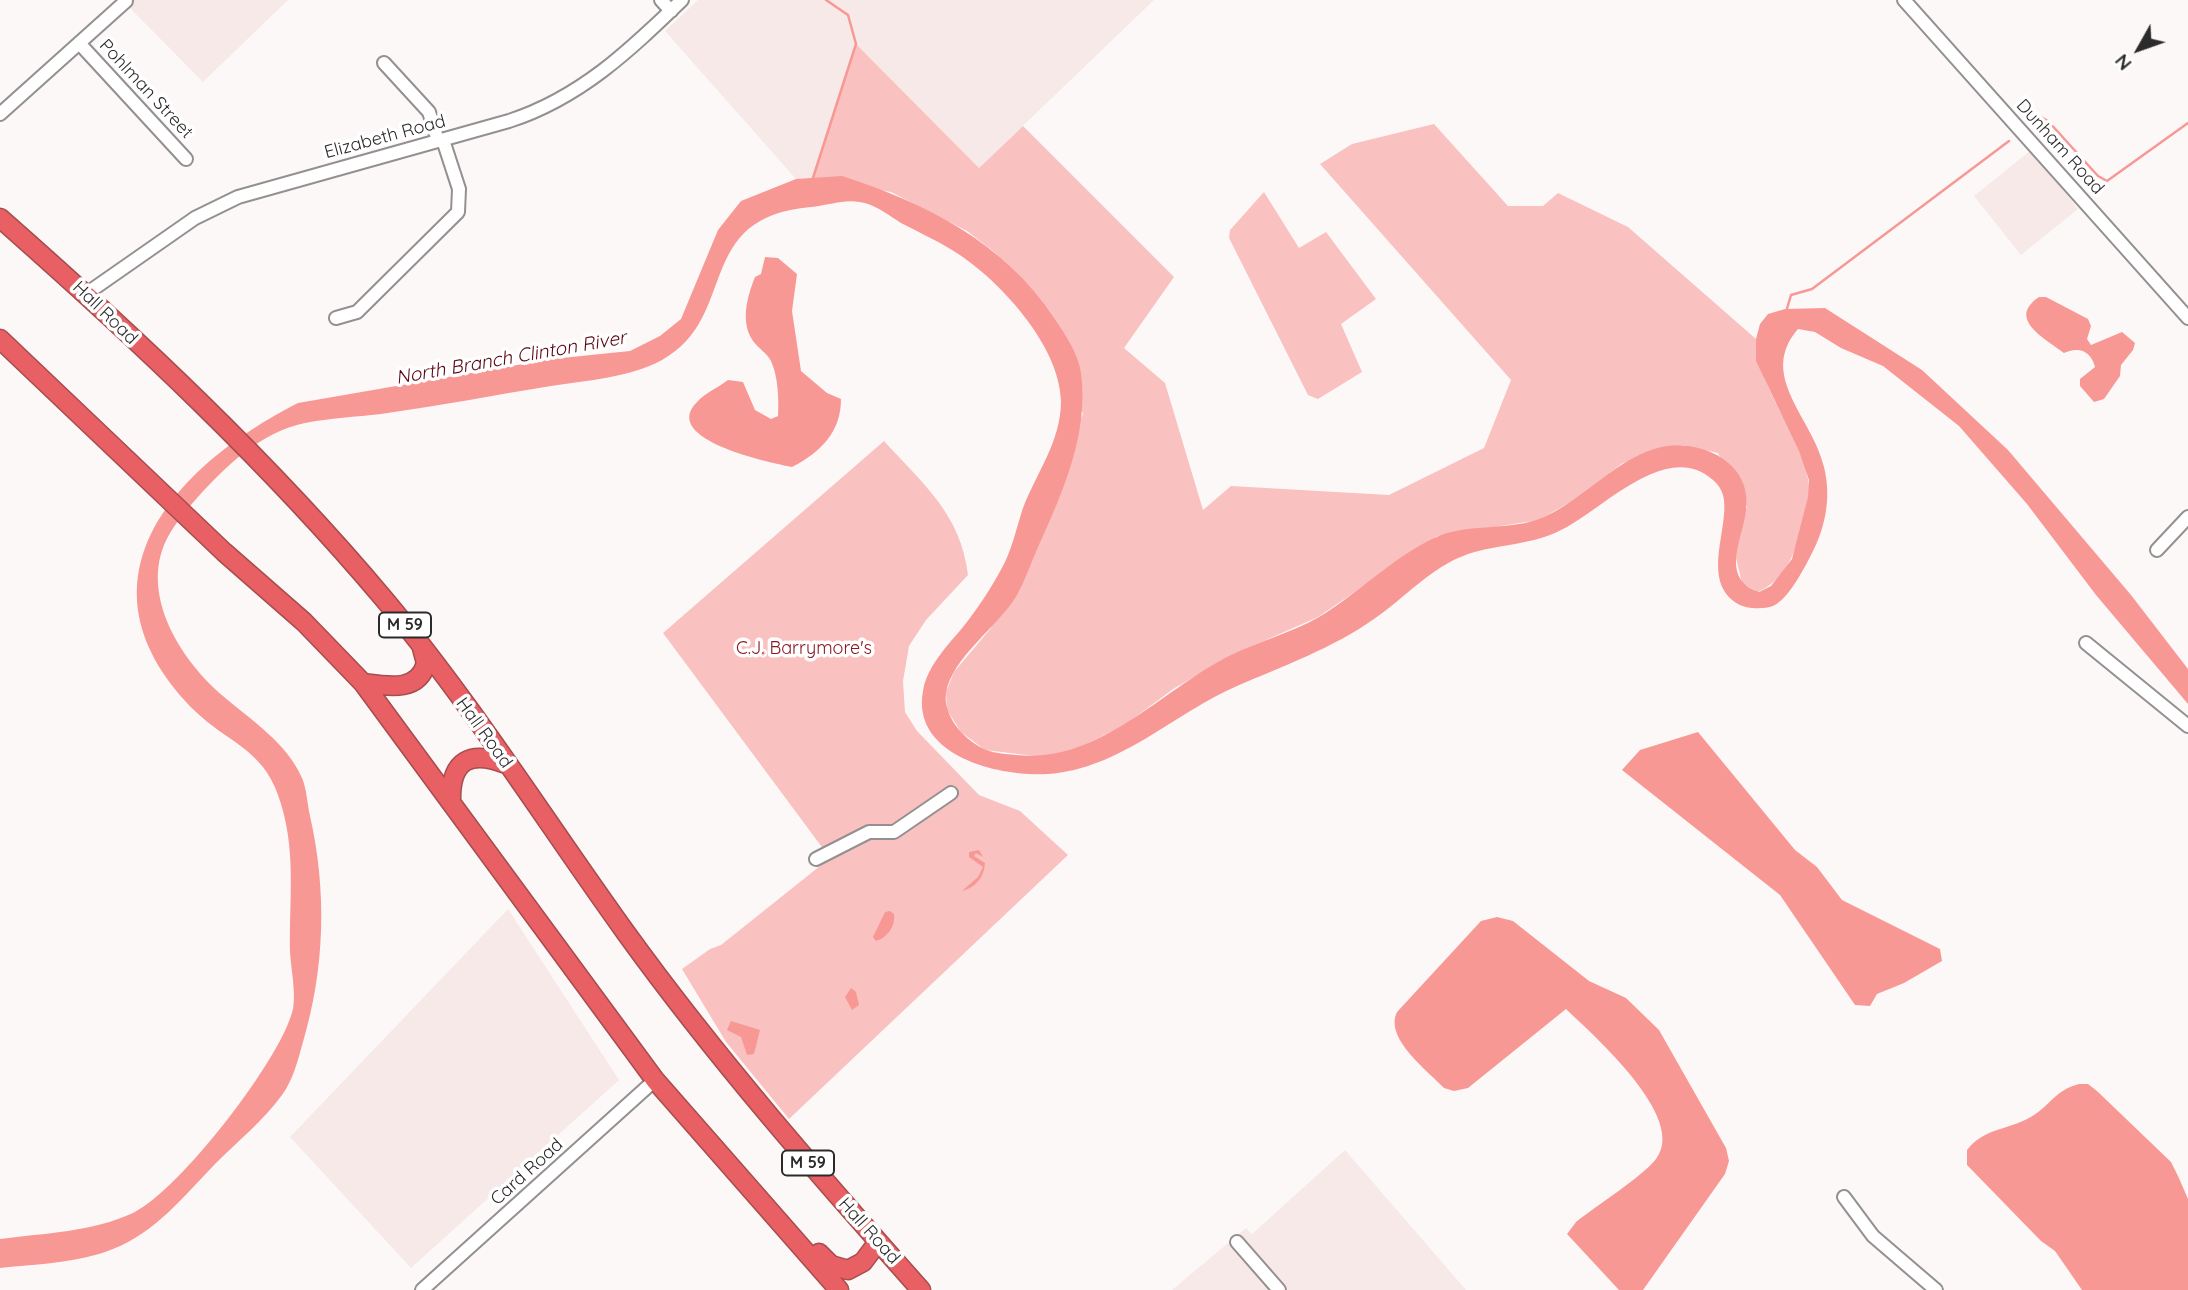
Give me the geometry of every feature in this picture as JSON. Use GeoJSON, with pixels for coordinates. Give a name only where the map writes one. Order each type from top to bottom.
{"type":"FeatureCollection","features":[{"type":"Feature","properties":{"kind":"highway","name":"Hall Road"},"geometry":{"type":"LineString","coordinates":[[0,218],[86,293],[230,431],[292,495],[421,646],[700,1033],[921,1290]]}},
{"type":"Feature","properties":{"kind":"highway"},"geometry":{"type":"LineString","coordinates":[[0,231],[26,253],[53,265]]}},
{"type":"Feature","properties":{"kind":"highway"},"geometry":{"type":"LineString","coordinates":[[0,339],[224,552],[304,622],[363,684],[451,799],[655,1080],[839,1290]]}},
{"type":"Feature","properties":{"kind":"highway"},"geometry":{"type":"LineString","coordinates":[[363,684],[394,687],[416,679],[426,663],[421,646]]}},
{"type":"Feature","properties":{"kind":"highway"},"geometry":{"type":"LineString","coordinates":[[451,799],[451,778],[462,764],[483,758],[506,764]]}},
{"type":"Feature","properties":{"kind":"highway"},"geometry":{"type":"LineString","coordinates":[[745,1185],[767,1196],[824,1260],[839,1269],[858,1266],[878,1242]]}},
{"type":"Feature","properties":{"kind":"street"},"geometry":{"type":"LineString","coordinates":[[661,0],[671,11]]}},
{"type":"Feature","properties":{"kind":"street","name":"Elizabeth Road"},"geometry":{"type":"LineString","coordinates":[[86,293],[195,218],[237,197],[519,118],[568,96],[612,66],[682,0]]}},
{"type":"Feature","properties":{"kind":"street","name":"Dunham Road"},"geometry":{"type":"LineString","coordinates":[[1904,0],[2188,318]]}},
{"type":"Feature","properties":{"kind":"street"},"geometry":{"type":"LineString","coordinates":[[0,114],[126,1]]}},
{"type":"Feature","properties":{"kind":"street","name":"Pohlman Street"},"geometry":{"type":"LineString","coordinates":[[79,43],[187,159]]}},
{"type":"Feature","properties":{"kind":"street"},"geometry":{"type":"LineString","coordinates":[[336,318],[357,312],[457,212],[459,189],[429,112],[384,62]]}},
{"type":"Feature","properties":{"kind":"street"},"geometry":{"type":"LineString","coordinates":[[2157,550],[2188,517]]}},
{"type":"Feature","properties":{"kind":"street"},"geometry":{"type":"LineString","coordinates":[[2086,643],[2188,726]]}},
{"type":"Feature","properties":{"kind":"street"},"geometry":{"type":"LineString","coordinates":[[816,859],[869,832],[892,833],[900,830],[951,793]]}},
{"type":"Feature","properties":{"kind":"street","name":"Card Road"},"geometry":{"type":"LineString","coordinates":[[422,1290],[655,1080]]}},
{"type":"Feature","properties":{"kind":"street"},"geometry":{"type":"LineString","coordinates":[[1844,1197],[1873,1236],[1936,1290]]}},
{"type":"Feature","properties":{"kind":"street"},"geometry":{"type":"LineString","coordinates":[[1237,1242],[1279,1290]]}},
{"type":"Feature","properties":{"kind":"shaded area"},"geometry":{"type":"Polygon","coordinates":[[[122,0],[288,0],[203,82],[122,0]]]}},
{"type":"Feature","properties":{"kind":"shaded area"},"geometry":{"type":"Polygon","coordinates":[[[698,0],[1154,0],[979,168],[856,44],[813,179],[796,179],[665,31],[698,0]]]}},
{"type":"Feature","properties":{"kind":"shaded area"},"geometry":{"type":"Polygon","coordinates":[[[2031,150],[2078,209],[2021,255],[1974,196],[2031,150]]]}},
{"type":"Feature","properties":{"kind":"shaded area","name":"North Branch Clinton River"},"geometry":{"type":"Polygon","coordinates":[[[842,176],[933,213],[988,247],[1034,291],[1054,318],[1074,351],[1081,373],[1078,440],[1065,484],[1017,595],[966,654],[950,680],[946,693],[951,718],[961,732],[986,750],[1016,755],[1047,755],[1075,748],[1103,736],[1205,669],[1319,617],[1404,555],[1434,538],[1461,530],[1531,522],[1544,517],[1562,508],[1631,459],[1668,446],[1689,446],[1713,453],[1732,466],[1739,475],[1744,485],[1746,510],[1736,557],[1737,568],[1747,586],[1759,592],[1771,586],[1792,559],[1808,497],[1809,480],[1799,451],[1756,361],[1756,339],[1760,324],[1768,314],[1785,309],[1825,308],[1922,370],[2008,450],[2131,595],[2188,669],[2188,704],[2096,595],[2027,504],[1959,426],[1883,366],[1841,348],[1815,332],[1798,329],[1787,346],[1783,364],[1785,380],[1818,449],[1826,479],[1827,503],[1815,548],[1795,584],[1775,605],[1746,607],[1726,594],[1720,582],[1718,568],[1724,508],[1722,493],[1713,480],[1695,469],[1675,467],[1655,472],[1635,482],[1577,521],[1550,535],[1468,554],[1455,560],[1430,574],[1374,619],[1342,639],[1213,698],[1146,739],[1099,762],[1048,774],[1028,774],[984,766],[944,747],[931,732],[923,713],[923,691],[933,665],[974,612],[1001,570],[1023,508],[1053,443],[1061,401],[1058,380],[1050,358],[1023,315],[988,277],[952,250],[877,208],[861,202],[846,201],[774,215],[748,229],[732,248],[701,319],[686,341],[662,360],[636,371],[608,378],[402,411],[314,421],[289,427],[259,442],[232,463],[197,498],[170,532],[159,566],[158,587],[170,628],[181,648],[208,682],[278,743],[295,765],[305,787],[321,901],[319,958],[310,1014],[295,1070],[282,1095],[259,1122],[156,1223],[128,1242],[100,1254],[0,1268],[0,1239],[101,1224],[133,1213],[153,1200],[201,1152],[250,1089],[285,1031],[293,1009],[290,853],[278,795],[271,779],[253,756],[196,712],[158,665],[140,619],[138,576],[151,534],[176,496],[210,461],[252,430],[298,403],[552,359],[630,351],[660,336],[681,319],[718,230],[741,201],[796,179],[842,176]]]}},
{"type":"Feature","properties":{"kind":"shaded area"},"geometry":{"type":"Polygon","coordinates":[[[765,257],[778,258],[797,274],[792,311],[801,371],[827,393],[841,399],[837,421],[827,440],[812,455],[792,467],[743,455],[723,447],[693,428],[689,416],[700,399],[728,380],[743,382],[755,410],[771,419],[778,416],[778,388],[773,367],[749,334],[746,318],[749,293],[755,277],[761,274],[765,257]]]}},
{"type":"Feature","properties":{"kind":"shaded area"},"geometry":{"type":"Polygon","coordinates":[[[2039,297],[2046,297],[2088,319],[2091,326],[2087,339],[2091,345],[2122,332],[2135,343],[2121,365],[2120,376],[2104,399],[2094,402],[2080,386],[2080,379],[2095,367],[2091,357],[2079,350],[2064,353],[2032,328],[2026,313],[2039,297]]]}},
{"type":"Feature","properties":{"kind":"shaded area"},"geometry":{"type":"Polygon","coordinates":[[[1698,732],[1795,850],[1817,867],[1842,900],[1940,949],[1942,961],[1904,983],[1877,994],[1870,1006],[1855,1005],[1780,895],[1622,770],[1640,750],[1698,732]]]}},
{"type":"Feature","properties":{"kind":"shaded area"},"geometry":{"type":"Polygon","coordinates":[[[979,850],[983,857],[976,853],[974,856],[985,863],[981,878],[975,885],[962,891],[978,877],[983,867],[969,857],[969,852],[979,850]]]}},
{"type":"Feature","properties":{"kind":"shaded area"},"geometry":{"type":"Polygon","coordinates":[[[508,909],[619,1080],[411,1268],[290,1137],[508,909]]]}},
{"type":"Feature","properties":{"kind":"shaded area"},"geometry":{"type":"Polygon","coordinates":[[[885,912],[894,914],[892,927],[884,937],[876,941],[873,937],[885,912]]]}},
{"type":"Feature","properties":{"kind":"shaded area"},"geometry":{"type":"Polygon","coordinates":[[[1497,917],[1513,921],[1589,981],[1626,998],[1659,1030],[1726,1148],[1729,1161],[1725,1174],[1643,1290],[1619,1290],[1567,1234],[1576,1222],[1650,1166],[1656,1159],[1662,1142],[1659,1122],[1649,1101],[1634,1079],[1596,1038],[1566,1009],[1468,1088],[1454,1091],[1444,1088],[1418,1063],[1396,1032],[1397,1012],[1481,921],[1497,917]]]}},
{"type":"Feature","properties":{"kind":"shaded area"},"geometry":{"type":"Polygon","coordinates":[[[851,988],[856,992],[859,1005],[852,1010],[845,997],[851,988]]]}},
{"type":"Feature","properties":{"kind":"shaded area"},"geometry":{"type":"Polygon","coordinates":[[[731,1021],[760,1030],[754,1054],[747,1055],[741,1037],[727,1030],[731,1021]]]}},
{"type":"Feature","properties":{"kind":"shaded area"},"geometry":{"type":"Polygon","coordinates":[[[2079,1084],[2088,1084],[2097,1091],[2171,1162],[2188,1199],[2188,1290],[2082,1290],[2055,1251],[2041,1241],[1967,1165],[1967,1150],[1974,1142],[2025,1120],[2059,1093],[2079,1084]]]}},
{"type":"Feature","properties":{"kind":"shaded area"},"geometry":{"type":"Polygon","coordinates":[[[1345,1150],[1466,1290],[1172,1290],[1246,1228],[1252,1234],[1345,1150]]]}},
{"type":"Feature","properties":{"kind":"green space"},"geometry":{"type":"Polygon","coordinates":[[[856,44],[979,168],[1023,126],[1174,277],[1124,348],[1165,383],[1203,510],[1231,486],[1389,495],[1484,448],[1511,380],[1320,164],[1352,144],[1434,124],[1508,206],[1543,206],[1558,193],[1628,227],[1756,339],[1763,375],[1797,443],[1808,479],[1809,495],[1802,528],[1787,566],[1778,578],[1758,592],[1742,583],[1735,554],[1747,506],[1718,453],[1683,445],[1651,452],[1621,464],[1584,494],[1539,520],[1437,536],[1318,617],[1232,655],[1173,689],[1125,725],[1080,747],[1043,757],[985,750],[961,732],[947,710],[946,692],[954,672],[991,628],[1083,414],[1014,270],[993,251],[967,231],[891,192],[813,179],[856,44]]]}},
{"type":"Feature","properties":{"kind":"green space"},"geometry":{"type":"Polygon","coordinates":[[[1264,192],[1299,248],[1326,232],[1376,299],[1341,324],[1362,372],[1318,399],[1308,395],[1229,238],[1230,230],[1264,192]]]}},
{"type":"Feature","properties":{"kind":"green space","name":"C.J. Barrymore's"},"geometry":{"type":"Polygon","coordinates":[[[884,441],[926,486],[949,517],[964,553],[968,575],[926,620],[909,646],[903,681],[905,712],[917,731],[979,795],[1020,811],[1068,855],[789,1119],[726,1042],[682,969],[710,949],[721,945],[830,858],[663,633],[884,441]]]}},
{"type":"Feature","properties":{"kind":"waterway"},"geometry":{"type":"LineString","coordinates":[[812,181],[856,44],[848,15],[826,0]]}},
{"type":"Feature","properties":{"kind":"waterway"},"geometry":{"type":"LineString","coordinates":[[2033,118],[2041,117],[2048,121],[2098,176],[2107,181],[2188,123]]}},
{"type":"Feature","properties":{"kind":"waterway"},"geometry":{"type":"LineString","coordinates":[[1786,312],[1791,295],[1812,289],[2009,141]]}}]}
